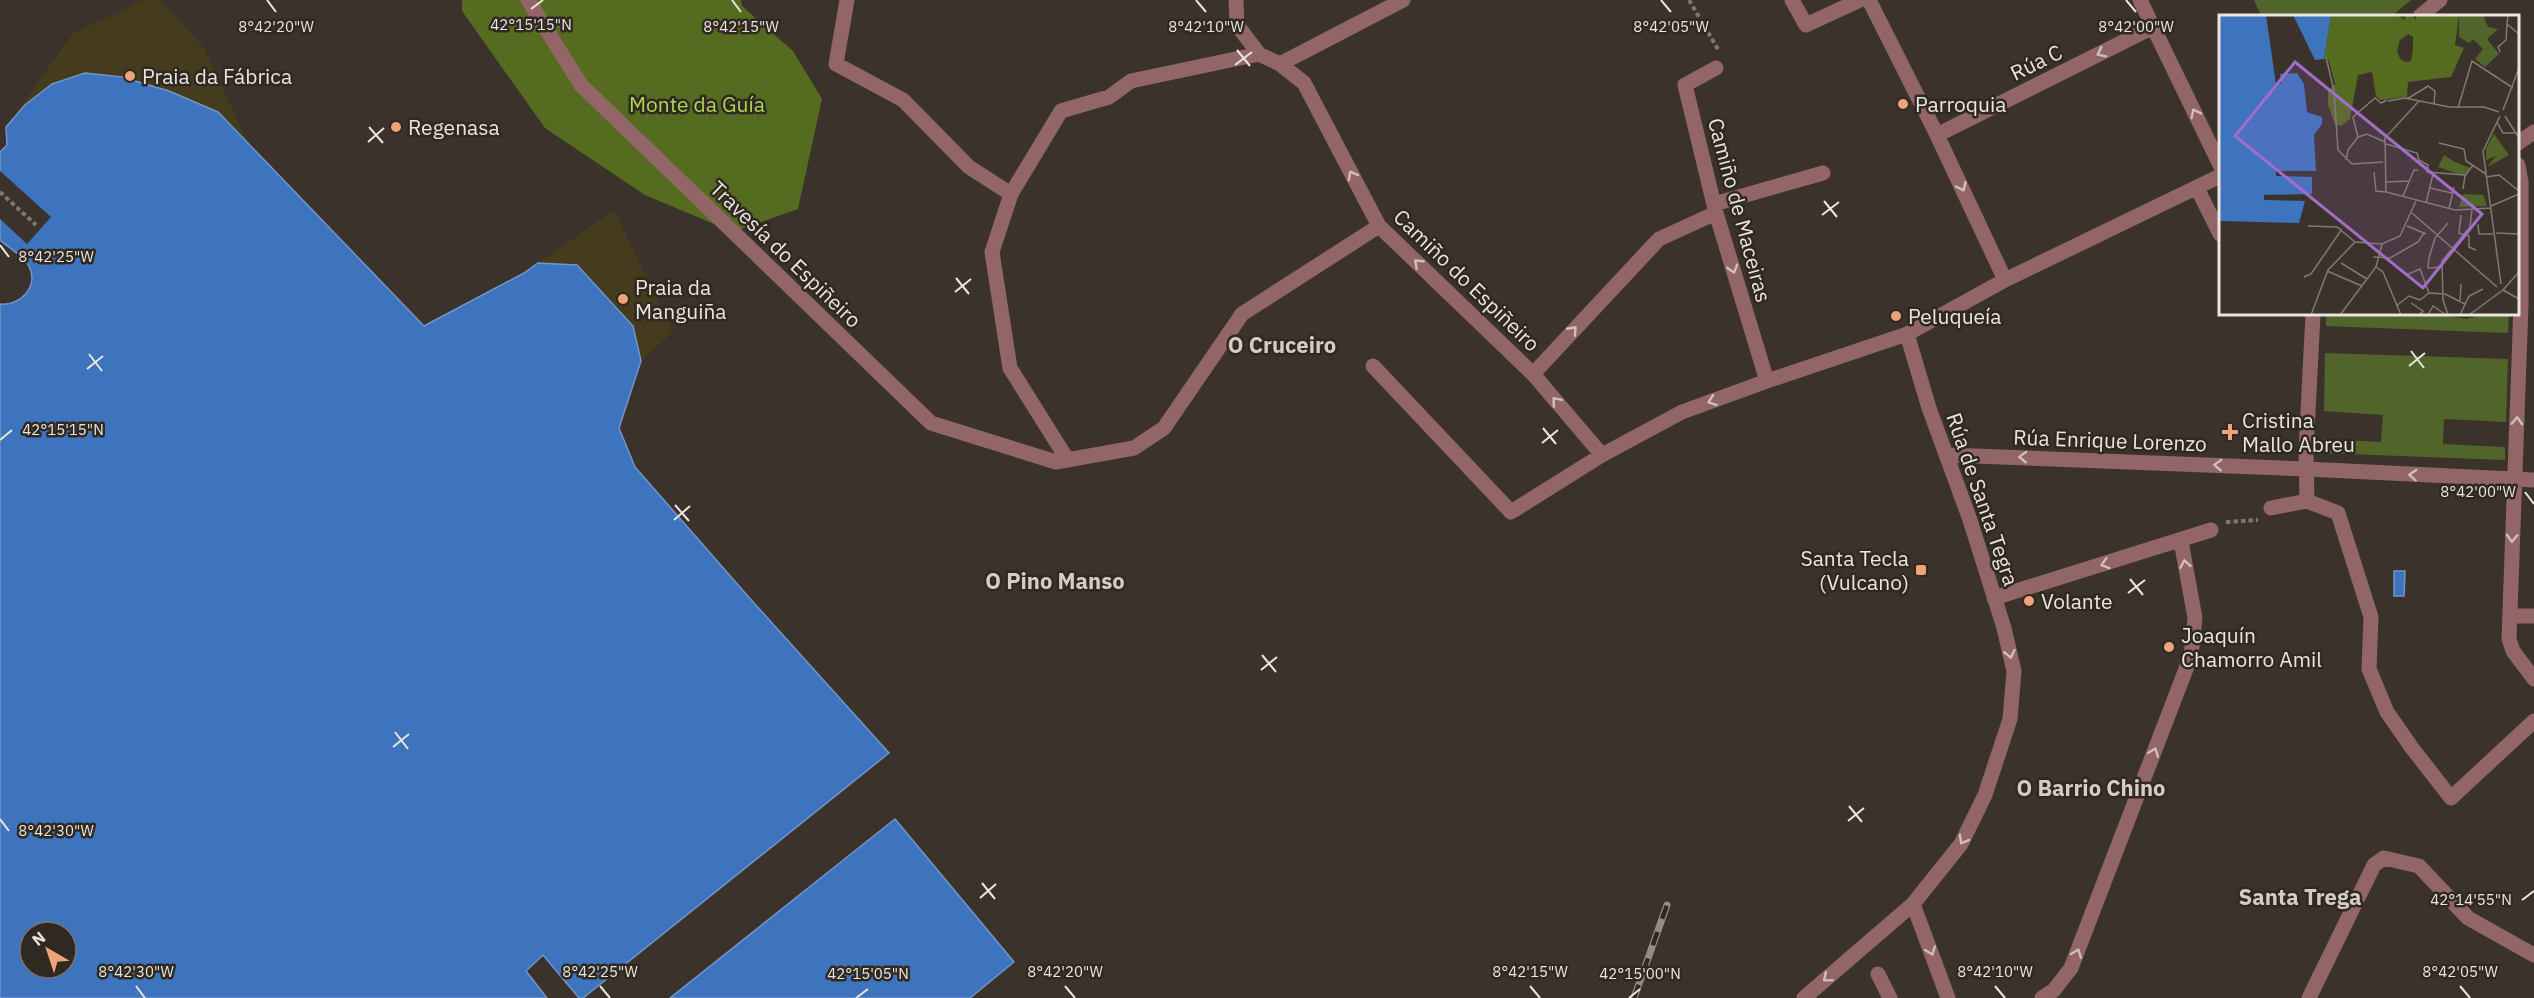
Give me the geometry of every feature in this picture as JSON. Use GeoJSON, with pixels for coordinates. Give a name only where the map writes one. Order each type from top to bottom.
{"type":"FeatureCollection","features":[{"type":"Feature","properties":{"kind":"street","name":"Travesía do Espiñeiro"},"geometry":{"type":"LineString","coordinates":[[528,0],[581,85],[931,423],[1056,462],[1134,448],[1164,428],[1242,314],[1379,226]]}},
{"type":"Feature","properties":{"kind":"street"},"geometry":{"type":"LineString","coordinates":[[847,0],[836,64],[903,100],[969,167],[1011,194]]}},
{"type":"Feature","properties":{"kind":"street","name":"Camiño do Espiñeiro"},"geometry":{"type":"LineString","coordinates":[[1236,0],[1237,25],[1259,54],[1280,64],[1304,83],[1379,226],[1533,374],[1602,455]]}},
{"type":"Feature","properties":{"kind":"street"},"geometry":{"type":"LineString","coordinates":[[1280,64],[1403,0]]}},
{"type":"Feature","properties":{"kind":"street"},"geometry":{"type":"LineString","coordinates":[[1792,0],[1806,25],[1860,0]]}},
{"type":"Feature","properties":{"kind":"street"},"geometry":{"type":"LineString","coordinates":[[1869,0],[1937,135],[2005,280]]}},
{"type":"Feature","properties":{"kind":"street"},"geometry":{"type":"LineString","coordinates":[[2140,0],[2219,163]]}},
{"type":"Feature","properties":{"kind":"street"},"geometry":{"type":"LineString","coordinates":[[2421,15],[2440,0]]}},
{"type":"Feature","properties":{"kind":"street","name":"Rúa C"},"geometry":{"type":"LineString","coordinates":[[1937,135],[2153,27]]}},
{"type":"Feature","properties":{"kind":"street"},"geometry":{"type":"LineString","coordinates":[[1067,459],[1011,368],[992,252],[1011,194],[1060,111],[1109,97],[1131,81],[1259,54]]}},
{"type":"Feature","properties":{"kind":"street","name":"Camiño de Maceiras"},"geometry":{"type":"LineString","coordinates":[[1716,68],[1685,85],[1715,209],[1767,381]]}},
{"type":"Feature","properties":{"kind":"street"},"geometry":{"type":"LineString","coordinates":[[2519,142],[2534,132]]}},
{"type":"Feature","properties":{"kind":"street","name":"Camiño do Espiñeiro"},"geometry":{"type":"LineString","coordinates":[[1533,374],[1659,239],[1715,209],[1823,173]]}},
{"type":"Feature","properties":{"kind":"street"},"geometry":{"type":"LineString","coordinates":[[2519,174],[2524,282],[2509,639],[2513,651],[2534,679]]}},
{"type":"Feature","properties":{"kind":"street"},"geometry":{"type":"LineString","coordinates":[[1373,366],[1511,512],[1602,455],[1682,412],[1907,334],[2005,280],[2219,177]]}},
{"type":"Feature","properties":{"kind":"street"},"geometry":{"type":"LineString","coordinates":[[2197,188],[2219,232]]}},
{"type":"Feature","properties":{"kind":"street"},"geometry":{"type":"LineString","coordinates":[[2307,501],[2306,469],[2313,315]]}},
{"type":"Feature","properties":{"kind":"street","name":"Rúa de Santa Tegra"},"geometry":{"type":"LineString","coordinates":[[1804,998],[1913,904],[1961,844],[1985,795],[2010,719],[2014,671],[1994,598],[1948,455],[1929,408],[1907,334]]}},
{"type":"Feature","properties":{"kind":"street","name":"Rúa Enrique Lorenzo"},"geometry":{"type":"LineString","coordinates":[[1948,455],[2534,480]]}},
{"type":"Feature","properties":{"kind":"street"},"geometry":{"type":"LineString","coordinates":[[2271,508],[2307,501],[2338,513],[2371,617],[2369,669],[2387,712],[2451,798],[2534,721]]}},
{"type":"Feature","properties":{"kind":"street"},"geometry":{"type":"LineString","coordinates":[[1994,598],[2211,531]]}},
{"type":"Feature","properties":{"kind":"street"},"geometry":{"type":"LineString","coordinates":[[2042,998],[2054,990],[2071,968],[2191,656],[2195,618],[2181,541]]}},
{"type":"Feature","properties":{"kind":"street"},"geometry":{"type":"LineString","coordinates":[[2510,616],[2534,616]]}},
{"type":"Feature","properties":{"kind":"street"},"geometry":{"type":"LineString","coordinates":[[2309,998],[2374,866],[2384,858],[2420,866],[2468,918],[2534,955]]}},
{"type":"Feature","properties":{"kind":"street"},"geometry":{"type":"LineString","coordinates":[[1913,904],[1948,998]]}},
{"type":"Feature","properties":{"kind":"street"},"geometry":{"type":"LineString","coordinates":[[1878,974],[1890,998]]}},
{"type":"Feature","properties":{"kind":"path"},"geometry":{"type":"LineString","coordinates":[[1689,0],[1720,53],[1716,68]]}},
{"type":"Feature","properties":{"kind":"path"},"geometry":{"type":"LineString","coordinates":[[0,192],[36,225]]}},
{"type":"Feature","properties":{"kind":"path"},"geometry":{"type":"LineString","coordinates":[[2211,531],[2223,523],[2259,520],[2264,518],[2271,508]]}},
{"type":"Feature","properties":{"kind":"green space","name":"Monte da Guía"},"geometry":{"type":"Polygon","coordinates":[[[462,0],[741,0],[742,6],[793,51],[822,99],[798,209],[733,232],[645,195],[545,128],[462,11],[462,0]]]}},
{"type":"Feature","properties":{"kind":"green space"},"geometry":{"type":"Polygon","coordinates":[[[2254,0],[2411,0],[2393,15],[2261,15],[2254,0]]]}},
{"type":"Feature","properties":{"kind":"green space"},"geometry":{"type":"Polygon","coordinates":[[[2326,315],[2443,315],[2466,319],[2484,315],[2509,315],[2508,333],[2326,326],[2326,315]]]}},
{"type":"Feature","properties":{"kind":"green space"},"geometry":{"type":"Polygon","coordinates":[[[2325,353],[2508,359],[2506,422],[2444,419],[2443,444],[2505,447],[2505,460],[2322,453],[2322,439],[2381,442],[2383,415],[2324,411],[2325,353]]]}},
{"type":"Feature","properties":{"kind":"sand","name":"Praia da Fábrica"},"geometry":{"type":"Polygon","coordinates":[[[145,0],[160,0],[204,48],[250,147],[7,145],[6,127],[73,33],[145,0]]]}},
{"type":"Feature","properties":{"kind":"sand","name":"Praia da Manguiña"},"geometry":{"type":"Polygon","coordinates":[[[614,210],[673,332],[641,361],[626,339],[538,263],[614,210]]]}},
{"type":"Feature","properties":{"kind":"water"},"geometry":{"type":"Polygon","coordinates":[[[85,73],[122,77],[169,91],[218,112],[424,326],[524,273],[538,263],[577,265],[633,326],[641,361],[619,428],[635,467],[889,753],[583,998],[579,998],[543,955],[526,971],[547,998],[0,998],[0,304],[14,302],[21,298],[26,294],[32,281],[27,263],[0,240],[0,152],[7,145],[6,127],[25,105],[52,84],[85,73]]]}},
{"type":"Feature","properties":{"kind":"water"},"geometry":{"type":"Polygon","coordinates":[[[2394,571],[2405,571],[2404,596],[2394,596],[2394,571]]]}},
{"type":"Feature","properties":{"kind":"water"},"geometry":{"type":"Polygon","coordinates":[[[895,819],[1014,962],[970,998],[670,998],[895,819]]]}},
{"type":"Feature","properties":{"kind":"pier"},"geometry":{"type":"Polygon","coordinates":[[[0,171],[51,217],[27,244],[0,219],[0,171]]]}},
{"type":"Feature","properties":{"kind":"railway"},"geometry":{"type":"LineString","coordinates":[[1634,998],[1667,905]]}},
{"type":"Feature","properties":{"kind":"place","name":"Praia da Fábrica"},"geometry":{"type":"Point","coordinates":[130,76]}},
{"type":"Feature","properties":{"kind":"place","name":"Parroquia"},"geometry":{"type":"Point","coordinates":[1903,104]}},
{"type":"Feature","properties":{"kind":"place","name":"Regenasa"},"geometry":{"type":"Point","coordinates":[396,127]}},
{"type":"Feature","properties":{"kind":"place","name":"Praia da Manguiña"},"geometry":{"type":"Point","coordinates":[623,299]}},
{"type":"Feature","properties":{"kind":"place","name":"Peluqueía"},"geometry":{"type":"Point","coordinates":[1896,316]}},
{"type":"Feature","properties":{"kind":"place","name":"Cristina Mallo Abreu"},"geometry":{"type":"Point","coordinates":[2230,432]}},
{"type":"Feature","properties":{"kind":"place","name":"Santa Tecla (Vulcano)"},"geometry":{"type":"Point","coordinates":[1921,570]}},
{"type":"Feature","properties":{"kind":"place","name":"Volante"},"geometry":{"type":"Point","coordinates":[2029,601]}},
{"type":"Feature","properties":{"kind":"place","name":"Joaquín Chamorro Amil"},"geometry":{"type":"Point","coordinates":[2169,647]}},
{"type":"Feature","properties":{"kind":"district","name":"O Cruceiro"},"geometry":{"type":"Point","coordinates":[1282,344]}},
{"type":"Feature","properties":{"kind":"district","name":"O Pino Manso"},"geometry":{"type":"Point","coordinates":[1055,580]}},
{"type":"Feature","properties":{"kind":"district","name":"O Barrio Chino"},"geometry":{"type":"Point","coordinates":[2091,787]}},
{"type":"Feature","properties":{"kind":"district","name":"Santa Trega"},"geometry":{"type":"Point","coordinates":[2300,896]}}]}
